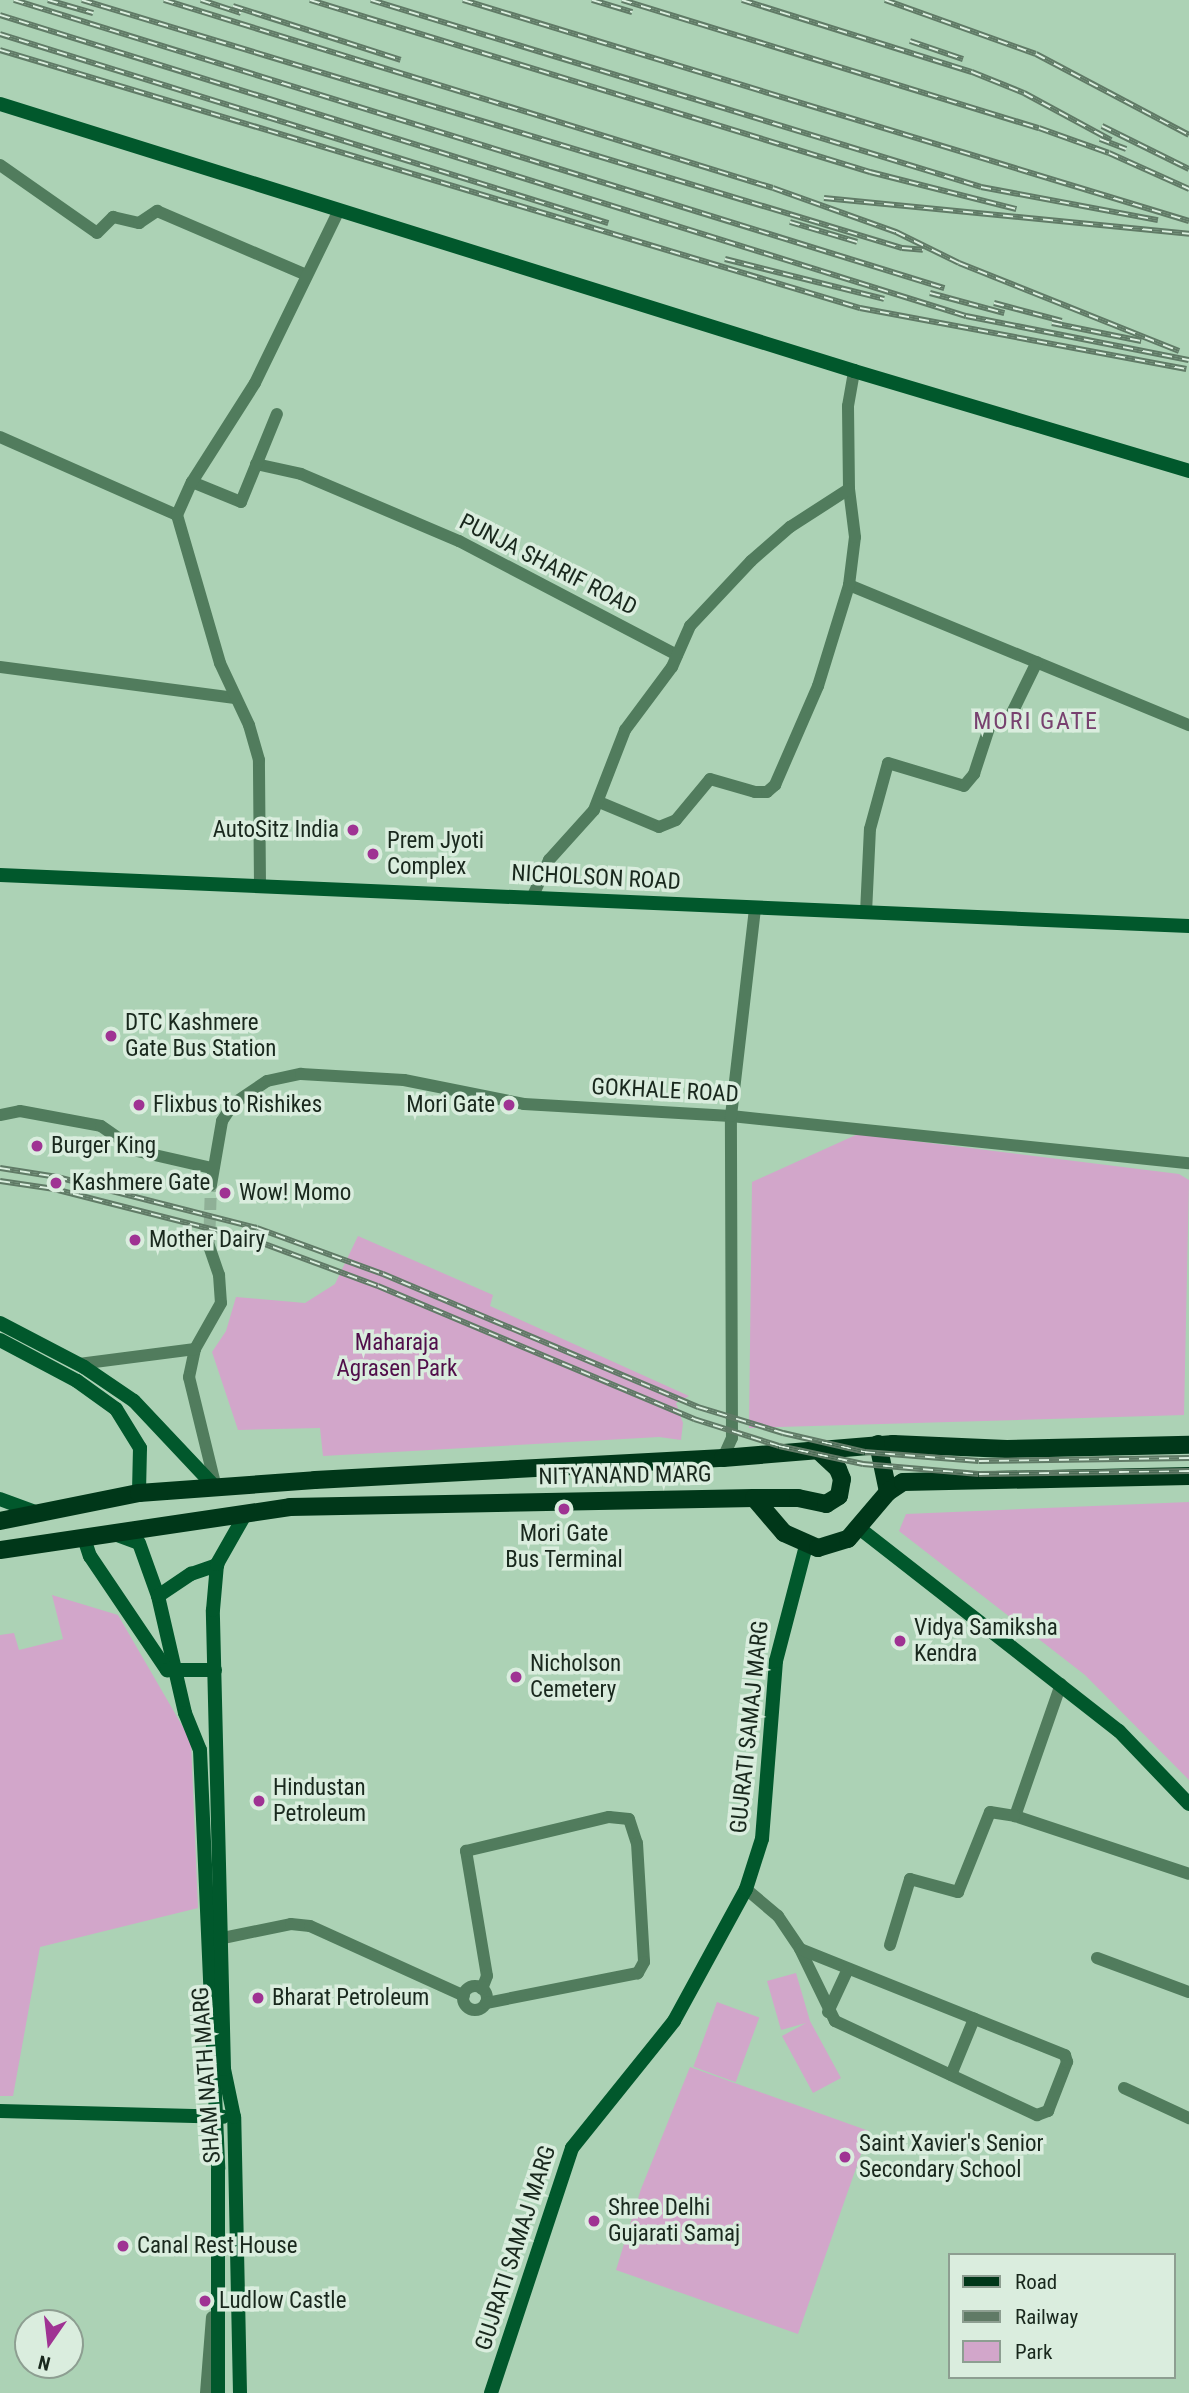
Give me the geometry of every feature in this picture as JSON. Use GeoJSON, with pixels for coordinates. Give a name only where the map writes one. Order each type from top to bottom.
{"type":"FeatureCollection","features":[{"type":"Feature","properties":{"kind":"main road","name":"NITYANAND MARG"},"geometry":{"type":"LineString","coordinates":[[0,1521],[139,1493],[723,1458],[878,1444],[1007,1449],[1189,1445]]}},
{"type":"Feature","properties":{"kind":"main road"},"geometry":{"type":"LineString","coordinates":[[878,1444],[888,1492]]}},
{"type":"Feature","properties":{"kind":"main road"},"geometry":{"type":"LineString","coordinates":[[1007,1449],[1008,1476]]}},
{"type":"Feature","properties":{"kind":"main road","name":"NITYANAND MARG"},"geometry":{"type":"LineString","coordinates":[[9,1549],[290,1507],[754,1498],[798,1498],[820,1505],[835,1500],[842,1490],[841,1474],[819,1451]]}},
{"type":"Feature","properties":{"kind":"main road"},"geometry":{"type":"LineString","coordinates":[[754,1498],[784,1533],[806,1546],[833,1546],[859,1528],[888,1492],[903,1482],[1008,1476],[1189,1476]]}},
{"type":"Feature","properties":{"kind":"street"},"geometry":{"type":"LineString","coordinates":[[0,104],[854,371],[1189,471]]}},
{"type":"Feature","properties":{"kind":"street"},"geometry":{"type":"LineString","coordinates":[[0,165],[97,233],[113,217],[139,223],[157,211],[306,275]]}},
{"type":"Feature","properties":{"kind":"street"},"geometry":{"type":"LineString","coordinates":[[260,885],[260,771],[249,725],[214,646],[177,515],[192,482],[256,383],[339,210]]}},
{"type":"Feature","properties":{"kind":"street"},"geometry":{"type":"LineString","coordinates":[[599,802],[659,827],[676,820],[710,779],[755,792],[771,789],[818,686],[849,584],[855,537],[849,489],[848,406],[854,371]]}},
{"type":"Feature","properties":{"kind":"street"},"geometry":{"type":"LineString","coordinates":[[192,482],[238,503],[277,414]]}},
{"type":"Feature","properties":{"kind":"street"},"geometry":{"type":"LineString","coordinates":[[0,437],[177,515]]}},
{"type":"Feature","properties":{"kind":"street","name":"PUNJA SHARIF ROAD"},"geometry":{"type":"LineString","coordinates":[[256,464],[302,474],[459,541],[677,655]]}},
{"type":"Feature","properties":{"kind":"street"},"geometry":{"type":"LineString","coordinates":[[532,898],[549,860],[599,802],[625,730],[677,655],[690,626],[751,561],[790,527],[849,489]]}},
{"type":"Feature","properties":{"kind":"street"},"geometry":{"type":"LineString","coordinates":[[849,584],[1189,725]]}},
{"type":"Feature","properties":{"kind":"street"},"geometry":{"type":"LineString","coordinates":[[866,913],[870,829],[888,763],[964,786],[974,774],[990,725],[994,719],[1010,717],[1037,662]]}},
{"type":"Feature","properties":{"kind":"street"},"geometry":{"type":"LineString","coordinates":[[0,667],[235,698]]}},
{"type":"Feature","properties":{"kind":"street","name":"NICHOLSON ROAD"},"geometry":{"type":"LineString","coordinates":[[0,875],[1189,926]]}},
{"type":"Feature","properties":{"kind":"street"},"geometry":{"type":"LineString","coordinates":[[723,1458],[732,1438],[731,1116],[755,932],[755,908]]}},
{"type":"Feature","properties":{"kind":"street","name":"GOKHALE ROAD"},"geometry":{"type":"LineString","coordinates":[[211,1185],[222,1121],[233,1104],[267,1080],[301,1074],[404,1080],[524,1104],[731,1116],[1189,1163]]}},
{"type":"Feature","properties":{"kind":"street"},"geometry":{"type":"LineString","coordinates":[[0,1115],[20,1111],[101,1126],[137,1151],[212,1168]]}},
{"type":"Feature","properties":{"kind":"street"},"geometry":{"type":"LineString","coordinates":[[209,1246],[219,1275],[221,1303],[195,1349],[189,1377],[216,1488]]}},
{"type":"Feature","properties":{"kind":"street"},"geometry":{"type":"LineString","coordinates":[[0,1323],[79,1364],[134,1401],[216,1488]]}},
{"type":"Feature","properties":{"kind":"street"},"geometry":{"type":"LineString","coordinates":[[0,1340],[77,1381],[116,1409],[140,1448],[139,1493]]}},
{"type":"Feature","properties":{"kind":"street"},"geometry":{"type":"LineString","coordinates":[[79,1364],[195,1349]]}},
{"type":"Feature","properties":{"kind":"street"},"geometry":{"type":"LineString","coordinates":[[0,1499],[38,1513]]}},
{"type":"Feature","properties":{"kind":"street"},"geometry":{"type":"LineString","coordinates":[[158,1596],[191,1574],[217,1565],[226,1541],[246,1513]]}},
{"type":"Feature","properties":{"kind":"street"},"geometry":{"type":"LineString","coordinates":[[859,1528],[1119,1731],[1189,1804]]}},
{"type":"Feature","properties":{"kind":"street","name":"SHAM NATH MARG"},"geometry":{"type":"LineString","coordinates":[[106,1533],[139,1542],[158,1596],[178,1673],[185,1713],[200,1750],[215,2116],[218,2393]]}},
{"type":"Feature","properties":{"kind":"street"},"geometry":{"type":"LineString","coordinates":[[84,1538],[90,1556],[156,1658],[167,1670],[178,1673],[215,1670]]}},
{"type":"Feature","properties":{"kind":"street","name":"GUJRATI SAMAJ MARG"},"geometry":{"type":"LineString","coordinates":[[491,2393],[572,2147],[683,2009],[746,1889],[762,1839],[776,1661],[806,1546]]}},
{"type":"Feature","properties":{"kind":"street","name":"NITYANAND MARG"},"geometry":{"type":"LineString","coordinates":[[0,1559],[9,1549]]}},
{"type":"Feature","properties":{"kind":"street","name":"SHAM NATH MARG"},"geometry":{"type":"LineString","coordinates":[[217,1565],[215,1670],[225,2069],[234,2117],[240,2393]]}},
{"type":"Feature","properties":{"kind":"street"},"geometry":{"type":"LineString","coordinates":[[1015,1816],[1061,1684]]}},
{"type":"Feature","properties":{"kind":"street"},"geometry":{"type":"LineString","coordinates":[[890,1945],[910,1879],[958,1892],[990,1812],[1015,1816],[1189,1874]]}},
{"type":"Feature","properties":{"kind":"street"},"geometry":{"type":"LineString","coordinates":[[223,1938],[291,1924],[310,1926],[464,1996],[470,2009],[486,2003],[638,1973],[643,1962],[637,1843],[629,1819],[609,1817],[466,1851],[487,1976],[482,1989],[486,2003]]}},
{"type":"Feature","properties":{"kind":"street"},"geometry":{"type":"LineString","coordinates":[[746,1889],[774,1911],[800,1949],[828,2012],[835,2021],[1037,2115],[1048,2111],[1068,2058],[800,1949]]}},
{"type":"Feature","properties":{"kind":"street"},"geometry":{"type":"LineString","coordinates":[[1097,1958],[1189,1992]]}},
{"type":"Feature","properties":{"kind":"street"},"geometry":{"type":"LineString","coordinates":[[828,2012],[848,1969]]}},
{"type":"Feature","properties":{"kind":"street"},"geometry":{"type":"LineString","coordinates":[[464,1996],[471,1987],[482,1989]]}},
{"type":"Feature","properties":{"kind":"street"},"geometry":{"type":"LineString","coordinates":[[951,2075],[974,2019]]}},
{"type":"Feature","properties":{"kind":"street"},"geometry":{"type":"LineString","coordinates":[[1124,2088],[1189,2118]]}},
{"type":"Feature","properties":{"kind":"street"},"geometry":{"type":"LineString","coordinates":[[0,2111],[234,2117]]}},
{"type":"Feature","properties":{"kind":"street"},"geometry":{"type":"LineString","coordinates":[[206,2393],[217,2264]]}},
{"type":"Feature","properties":{"kind":"green space"},"geometry":{"type":"Polygon","coordinates":[[[858,1134],[1179,1174],[1189,1180],[1184,1415],[749,1428],[752,1182],[858,1134]]]}},
{"type":"Feature","properties":{"kind":"green space","name":"Maharaja Agrasen Park"},"geometry":{"type":"Polygon","coordinates":[[[358,1236],[493,1295],[490,1306],[689,1396],[676,1403],[683,1423],[681,1440],[659,1437],[323,1456],[320,1428],[238,1430],[212,1352],[226,1331],[236,1297],[305,1303],[335,1284],[358,1236]]]}},
{"type":"Feature","properties":{"kind":"green space"},"geometry":{"type":"Polygon","coordinates":[[[1189,1502],[1189,1780],[1085,1675],[899,1531],[906,1514],[1189,1502]]]}},
{"type":"Feature","properties":{"kind":"green space"},"geometry":{"type":"Polygon","coordinates":[[[52,1595],[118,1615],[191,1741],[198,1908],[40,1947],[13,2096],[0,2096],[0,1635],[14,1633],[19,1650],[63,1639],[52,1595]]]}},
{"type":"Feature","properties":{"kind":"green space"},"geometry":{"type":"Polygon","coordinates":[[[796,1973],[810,2021],[841,2078],[813,2093],[782,2036],[806,2023],[781,2030],[767,1981],[796,1973]]]}},
{"type":"Feature","properties":{"kind":"green space"},"geometry":{"type":"Polygon","coordinates":[[[717,2002],[759,2017],[736,2082],[693,2067],[717,2002]]]}},
{"type":"Feature","properties":{"kind":"green space"},"geometry":{"type":"Polygon","coordinates":[[[690,2067],[869,2131],[798,2334],[616,2270],[641,2189],[690,2067]]]}},
{"type":"Feature","properties":{"kind":"tunnel"},"geometry":{"type":"LineString","coordinates":[[209,1246],[211,1185]]}},
{"type":"Feature","properties":{"kind":"railway"},"geometry":{"type":"LineString","coordinates":[[14,0],[944,288]]}},
{"type":"Feature","properties":{"kind":"railway"},"geometry":{"type":"LineString","coordinates":[[48,0],[93,13]]}},
{"type":"Feature","properties":{"kind":"railway"},"geometry":{"type":"LineString","coordinates":[[82,0],[902,248],[923,250]]}},
{"type":"Feature","properties":{"kind":"railway"},"geometry":{"type":"LineString","coordinates":[[164,0],[773,188],[896,232],[959,263],[1179,351]]}},
{"type":"Feature","properties":{"kind":"railway"},"geometry":{"type":"LineString","coordinates":[[201,0],[241,13]]}},
{"type":"Feature","properties":{"kind":"railway"},"geometry":{"type":"LineString","coordinates":[[310,0],[870,172],[1016,209]]}},
{"type":"Feature","properties":{"kind":"railway"},"geometry":{"type":"LineString","coordinates":[[371,0],[981,187],[1158,220]]}},
{"type":"Feature","properties":{"kind":"railway"},"geometry":{"type":"LineString","coordinates":[[463,0],[1189,221]]}},
{"type":"Feature","properties":{"kind":"railway"},"geometry":{"type":"LineString","coordinates":[[592,0],[632,12]]}},
{"type":"Feature","properties":{"kind":"railway"},"geometry":{"type":"LineString","coordinates":[[622,0],[1039,128],[1109,153],[1189,189]]}},
{"type":"Feature","properties":{"kind":"railway"},"geometry":{"type":"LineString","coordinates":[[742,0],[972,72],[1024,93],[1111,140]]}},
{"type":"Feature","properties":{"kind":"railway"},"geometry":{"type":"LineString","coordinates":[[885,0],[1036,54],[1189,135]]}},
{"type":"Feature","properties":{"kind":"railway"},"geometry":{"type":"LineString","coordinates":[[233,6],[401,60]]}},
{"type":"Feature","properties":{"kind":"railway"},"geometry":{"type":"LineString","coordinates":[[0,15],[966,316],[1189,360]]}},
{"type":"Feature","properties":{"kind":"railway"},"geometry":{"type":"LineString","coordinates":[[0,34],[608,223]]}},
{"type":"Feature","properties":{"kind":"railway"},"geometry":{"type":"LineString","coordinates":[[910,41],[963,59]]}},
{"type":"Feature","properties":{"kind":"railway"},"geometry":{"type":"LineString","coordinates":[[0,50],[860,308],[1186,369]]}},
{"type":"Feature","properties":{"kind":"railway"},"geometry":{"type":"LineString","coordinates":[[1102,126],[1189,169]]}},
{"type":"Feature","properties":{"kind":"railway"},"geometry":{"type":"LineString","coordinates":[[1100,139],[1126,149]]}},
{"type":"Feature","properties":{"kind":"railway"},"geometry":{"type":"LineString","coordinates":[[824,198],[1189,234]]}},
{"type":"Feature","properties":{"kind":"railway"},"geometry":{"type":"LineString","coordinates":[[790,222],[857,242]]}},
{"type":"Feature","properties":{"kind":"railway"},"geometry":{"type":"LineString","coordinates":[[725,259],[884,299]]}},
{"type":"Feature","properties":{"kind":"railway"},"geometry":{"type":"LineString","coordinates":[[930,293],[1004,313]]}},
{"type":"Feature","properties":{"kind":"railway"},"geometry":{"type":"LineString","coordinates":[[994,303],[1062,321]]}},
{"type":"Feature","properties":{"kind":"railway"},"geometry":{"type":"LineString","coordinates":[[1052,323],[1141,341]]}},
{"type":"Feature","properties":{"kind":"railway"},"geometry":{"type":"LineString","coordinates":[[0,1168],[57,1177],[257,1228],[383,1274],[698,1407],[783,1433],[865,1452],[979,1461],[1189,1458]]}},
{"type":"Feature","properties":{"kind":"railway"},"geometry":{"type":"LineString","coordinates":[[0,1181],[54,1189],[254,1240],[378,1286],[694,1419],[779,1446],[863,1464],[979,1474],[1189,1471]]}},
{"type":"Feature","properties":{"kind":"place","name":"AutoSitz India"},"geometry":{"type":"Point","coordinates":[353,830]}},
{"type":"Feature","properties":{"kind":"place","name":"Prem Jyoti Complex"},"geometry":{"type":"Point","coordinates":[373,854]}},
{"type":"Feature","properties":{"kind":"place","name":"DTC Kashmere Gate Bus Station"},"geometry":{"type":"Point","coordinates":[111,1036]}},
{"type":"Feature","properties":{"kind":"place","name":"Flixbus to Rishikes"},"geometry":{"type":"Point","coordinates":[139,1105]}},
{"type":"Feature","properties":{"kind":"place","name":"Mori Gate"},"geometry":{"type":"Point","coordinates":[509,1105]}},
{"type":"Feature","properties":{"kind":"place","name":"Burger King"},"geometry":{"type":"Point","coordinates":[37,1146]}},
{"type":"Feature","properties":{"kind":"place","name":"Kashmere Gate"},"geometry":{"type":"Point","coordinates":[56,1183]}},
{"type":"Feature","properties":{"kind":"place","name":"Wow! Momo"},"geometry":{"type":"Point","coordinates":[225,1193]}},
{"type":"Feature","properties":{"kind":"place","name":"Mother Dairy"},"geometry":{"type":"Point","coordinates":[135,1240]}},
{"type":"Feature","properties":{"kind":"place","name":"Mori Gate Bus Terminal"},"geometry":{"type":"Point","coordinates":[564,1509]}},
{"type":"Feature","properties":{"kind":"place","name":"Vidya Samiksha Kendra"},"geometry":{"type":"Point","coordinates":[900,1641]}},
{"type":"Feature","properties":{"kind":"place","name":"Nicholson Cemetery"},"geometry":{"type":"Point","coordinates":[516,1677]}},
{"type":"Feature","properties":{"kind":"place","name":"Hindustan Petroleum"},"geometry":{"type":"Point","coordinates":[259,1801]}},
{"type":"Feature","properties":{"kind":"place","name":"Bharat Petroleum"},"geometry":{"type":"Point","coordinates":[258,1998]}},
{"type":"Feature","properties":{"kind":"place","name":"Saint Xavier's Senior Secondary School"},"geometry":{"type":"Point","coordinates":[845,2157]}},
{"type":"Feature","properties":{"kind":"place","name":"Shree Delhi Gujarati Samaj"},"geometry":{"type":"Point","coordinates":[594,2221]}},
{"type":"Feature","properties":{"kind":"place","name":"Canal Rest House"},"geometry":{"type":"Point","coordinates":[123,2246]}},
{"type":"Feature","properties":{"kind":"place","name":"Ludlow Castle"},"geometry":{"type":"Point","coordinates":[205,2301]}},
{"type":"Feature","properties":{"kind":"district","name":"MORI GATE"},"geometry":{"type":"Point","coordinates":[1036,722]}}]}
